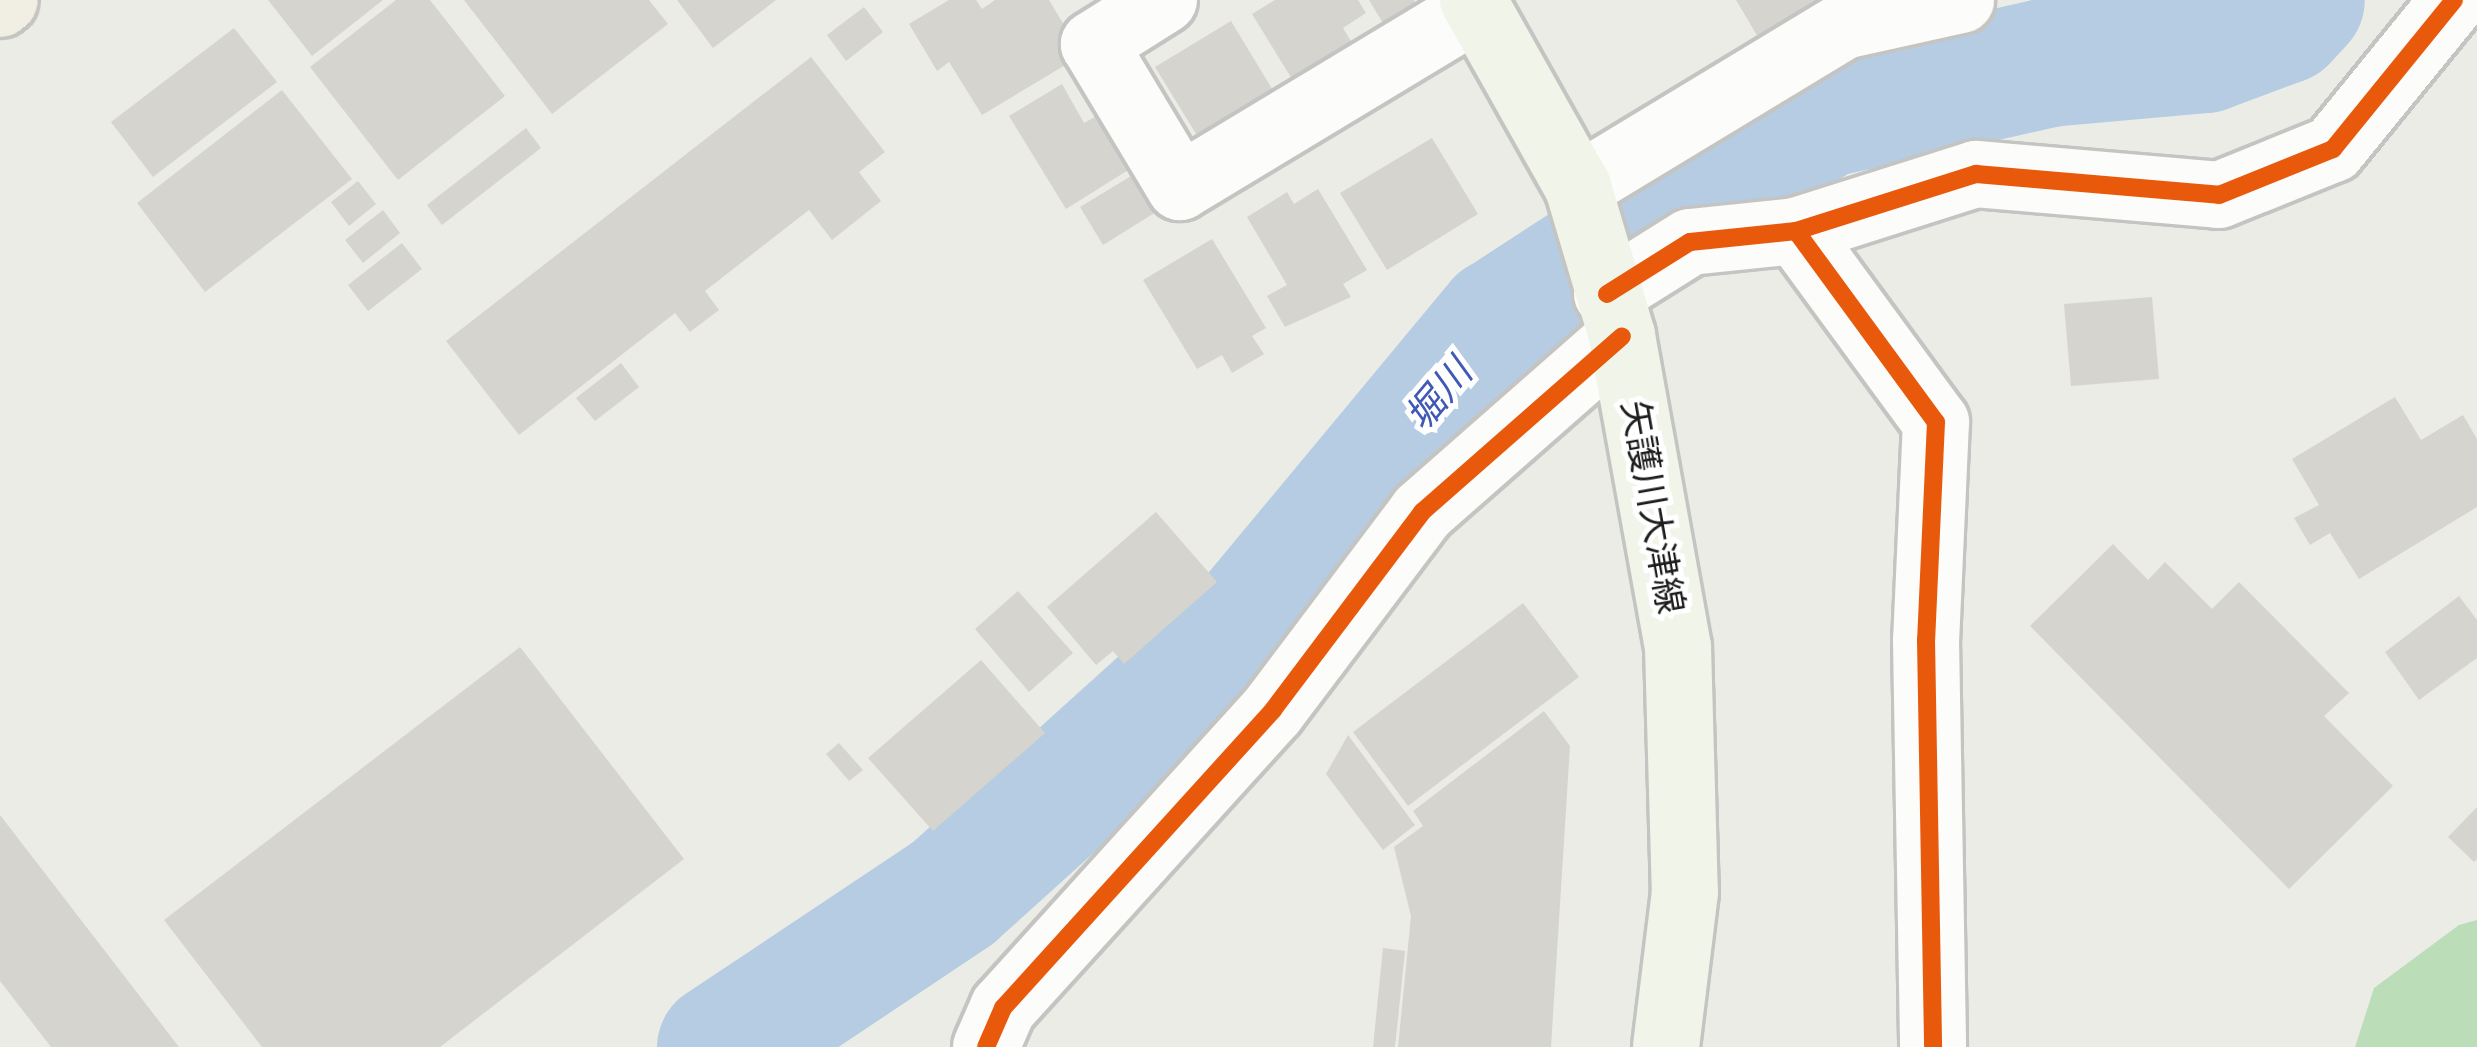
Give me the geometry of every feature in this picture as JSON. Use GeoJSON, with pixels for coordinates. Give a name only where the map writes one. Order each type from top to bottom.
{"type":"FeatureCollection","features":[{"type":"Feature","properties":{"kind":"main road","name":"矢護川大津線"},"geometry":{"type":"LineString","coordinates":[[1475,4],[1578,187],[1615,315],[1678,647],[1685,892],[1666,1047]]}},
{"type":"Feature","properties":{"kind":"street"},"geometry":{"type":"LineString","coordinates":[[1164,0],[1094,44],[1180,187],[1475,4]]}},
{"type":"Feature","properties":{"kind":"street"},"geometry":{"type":"LineString","coordinates":[[1578,187],[1844,26],[1961,0]]}},
{"type":"Feature","properties":{"kind":"street"},"geometry":{"type":"LineString","coordinates":[[986,1047],[1003,1008],[1273,710],[1422,512],[1690,242],[1796,231],[1976,174],[2219,195],[2333,149],[2454,0]]}},
{"type":"Feature","properties":{"kind":"street"},"geometry":{"type":"LineString","coordinates":[[1796,231],[1936,422],[1926,640],[1933,1047]]}},
{"type":"Feature","properties":{"kind":"green space"},"geometry":{"type":"Polygon","coordinates":[[[2477,920],[2477,1047],[2355,1047],[2374,988],[2459,925],[2477,920]]]}},
{"type":"Feature","properties":{"kind":"building"},"geometry":{"type":"Polygon","coordinates":[[[268,0],[383,0],[312,56],[268,0]]]}},
{"type":"Feature","properties":{"kind":"building"},"geometry":{"type":"Polygon","coordinates":[[[396,0],[430,0],[505,96],[398,180],[310,67],[396,0]]]}},
{"type":"Feature","properties":{"kind":"building"},"geometry":{"type":"Polygon","coordinates":[[[464,0],[649,0],[668,24],[552,114],[464,0]]]}},
{"type":"Feature","properties":{"kind":"building"},"geometry":{"type":"Polygon","coordinates":[[[677,0],[776,0],[713,48],[677,0]]]}},
{"type":"Feature","properties":{"kind":"building"},"geometry":{"type":"Polygon","coordinates":[[[949,0],[976,0],[982,9],[995,0],[1049,0],[1082,55],[982,115],[949,62],[937,71],[909,24],[949,0]]]}},
{"type":"Feature","properties":{"kind":"building"},"geometry":{"type":"Polygon","coordinates":[[[1275,0],[1358,0],[1366,13],[1343,28],[1366,66],[1306,102],[1252,14],[1275,0]]]}},
{"type":"Feature","properties":{"kind":"building"},"geometry":{"type":"Polygon","coordinates":[[[1369,0],[1414,0],[1432,29],[1398,48],[1369,0]]]}},
{"type":"Feature","properties":{"kind":"building"},"geometry":{"type":"Polygon","coordinates":[[[1736,0],[1821,0],[1758,37],[1736,0]]]}},
{"type":"Feature","properties":{"kind":"building"},"geometry":{"type":"Polygon","coordinates":[[[864,7],[883,32],[846,61],[827,35],[864,7]]]}},
{"type":"Feature","properties":{"kind":"building"},"geometry":{"type":"Polygon","coordinates":[[[1231,21],[1277,97],[1201,142],[1155,67],[1231,21]]]}},
{"type":"Feature","properties":{"kind":"building"},"geometry":{"type":"Polygon","coordinates":[[[234,28],[277,82],[153,177],[111,122],[234,28]]]}},
{"type":"Feature","properties":{"kind":"building"},"geometry":{"type":"Polygon","coordinates":[[[811,57],[885,152],[859,172],[881,201],[832,240],[809,210],[705,291],[719,310],[690,332],[675,313],[519,435],[446,341],[811,57]]]}},
{"type":"Feature","properties":{"kind":"building"},"geometry":{"type":"Polygon","coordinates":[[[1062,84],[1084,123],[1109,109],[1141,162],[1066,209],[1009,116],[1062,84]]]}},
{"type":"Feature","properties":{"kind":"building"},"geometry":{"type":"Polygon","coordinates":[[[282,90],[352,179],[205,292],[137,203],[282,90]]]}},
{"type":"Feature","properties":{"kind":"building"},"geometry":{"type":"Polygon","coordinates":[[[526,128],[541,148],[442,225],[427,205],[526,128]]]}},
{"type":"Feature","properties":{"kind":"building"},"geometry":{"type":"Polygon","coordinates":[[[1432,138],[1478,214],[1387,270],[1340,193],[1432,138]]]}},
{"type":"Feature","properties":{"kind":"building"},"geometry":{"type":"Polygon","coordinates":[[[1141,170],[1164,207],[1103,245],[1080,207],[1141,170]]]}},
{"type":"Feature","properties":{"kind":"building"},"geometry":{"type":"Polygon","coordinates":[[[358,181],[376,204],[349,226],[331,202],[358,181]]]}},
{"type":"Feature","properties":{"kind":"building"},"geometry":{"type":"Polygon","coordinates":[[[1318,189],[1367,270],[1343,284],[1351,297],[1285,327],[1267,296],[1287,285],[1247,217],[1287,192],[1294,204],[1318,189]]]}},
{"type":"Feature","properties":{"kind":"building"},"geometry":{"type":"Polygon","coordinates":[[[383,210],[400,233],[363,263],[345,240],[383,210]]]}},
{"type":"Feature","properties":{"kind":"building"},"geometry":{"type":"Polygon","coordinates":[[[1212,239],[1266,328],[1252,336],[1264,354],[1232,373],[1222,355],[1197,369],[1143,280],[1212,239]]]}},
{"type":"Feature","properties":{"kind":"building"},"geometry":{"type":"Polygon","coordinates":[[[402,243],[422,269],[368,311],[348,285],[402,243]]]}},
{"type":"Feature","properties":{"kind":"building"},"geometry":{"type":"Polygon","coordinates":[[[2152,297],[2159,379],[2071,386],[2064,304],[2152,297]]]}},
{"type":"Feature","properties":{"kind":"building"},"geometry":{"type":"Polygon","coordinates":[[[621,363],[639,387],[595,421],[576,398],[621,363]]]}},
{"type":"Feature","properties":{"kind":"building"},"geometry":{"type":"Polygon","coordinates":[[[2395,397],[2421,440],[2463,415],[2477,439],[2477,507],[2359,579],[2330,533],[2310,545],[2294,518],[2319,505],[2292,459],[2395,397]]]}},
{"type":"Feature","properties":{"kind":"building"},"geometry":{"type":"Polygon","coordinates":[[[1156,512],[1217,582],[1124,664],[1113,651],[1096,665],[1047,607],[1156,512]]]}},
{"type":"Feature","properties":{"kind":"building"},"geometry":{"type":"Polygon","coordinates":[[[2113,544],[2148,580],[2165,562],[2212,609],[2239,582],[2349,693],[2324,716],[2393,786],[2289,889],[2030,626],[2113,544]]]}},
{"type":"Feature","properties":{"kind":"building"},"geometry":{"type":"Polygon","coordinates":[[[1018,591],[1073,653],[1029,692],[975,629],[1018,591]]]}},
{"type":"Feature","properties":{"kind":"building"},"geometry":{"type":"Polygon","coordinates":[[[2459,596],[2477,620],[2477,658],[2419,700],[2385,652],[2459,596]]]}},
{"type":"Feature","properties":{"kind":"building"},"geometry":{"type":"Polygon","coordinates":[[[1523,603],[1579,677],[1408,806],[1353,732],[1523,603]]]}},
{"type":"Feature","properties":{"kind":"building"},"geometry":{"type":"Polygon","coordinates":[[[520,647],[684,859],[440,1047],[262,1047],[164,920],[520,647]]]}},
{"type":"Feature","properties":{"kind":"building"},"geometry":{"type":"Polygon","coordinates":[[[981,660],[1045,733],[933,831],[868,758],[981,660]]]}},
{"type":"Feature","properties":{"kind":"building"},"geometry":{"type":"Polygon","coordinates":[[[1544,711],[1570,746],[1551,1047],[1398,1047],[1411,916],[1394,847],[1423,826],[1413,811],[1544,711]]]}},
{"type":"Feature","properties":{"kind":"building"},"geometry":{"type":"Polygon","coordinates":[[[1348,735],[1415,825],[1383,850],[1326,774],[1348,735]]]}},
{"type":"Feature","properties":{"kind":"building"},"geometry":{"type":"Polygon","coordinates":[[[839,743],[863,770],[849,781],[826,754],[839,743]]]}},
{"type":"Feature","properties":{"kind":"building"},"geometry":{"type":"Polygon","coordinates":[[[2477,807],[2477,859],[2474,862],[2448,837],[2477,807]]]}},
{"type":"Feature","properties":{"kind":"building"},"geometry":{"type":"Polygon","coordinates":[[[0,815],[179,1047],[51,1047],[0,981],[0,815]]]}},
{"type":"Feature","properties":{"kind":"building"},"geometry":{"type":"Polygon","coordinates":[[[1383,948],[1405,951],[1395,1047],[1373,1047],[1383,948]]]}},
{"type":"Feature","properties":{"kind":"waterway","name":"堀川"},"geometry":{"type":"LineString","coordinates":[[721,1047],[953,892],[1248,625],[1500,322],[1822,113],[2048,62],[2204,48],[2282,19],[2300,0]]}},
{"type":"Feature","properties":{"kind":"cycle path"},"geometry":{"type":"LineString","coordinates":[[1607,294],[1690,242],[1796,231],[1976,174],[2219,195],[2333,149],[2454,0]]}},
{"type":"Feature","properties":{"kind":"cycle path"},"geometry":{"type":"LineString","coordinates":[[1796,231],[1936,422],[1926,640],[1933,1047]]}},
{"type":"Feature","properties":{"kind":"cycle path"},"geometry":{"type":"LineString","coordinates":[[986,1047],[1003,1008],[1273,710],[1422,512],[1622,336]]}}]}
